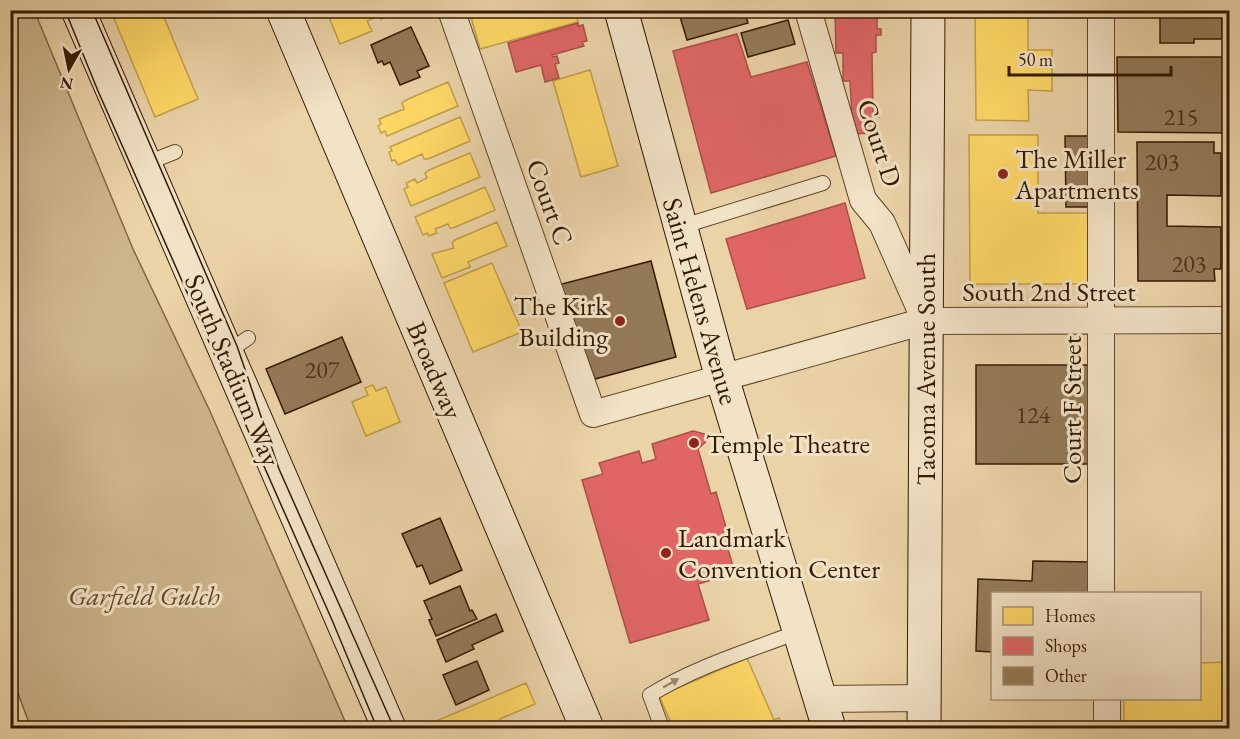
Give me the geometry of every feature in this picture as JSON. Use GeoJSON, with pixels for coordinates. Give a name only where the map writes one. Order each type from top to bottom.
{"type":"FeatureCollection","features":[{"type":"Feature","properties":{"kind":"street","name":"South Stadium Way"},"geometry":{"type":"LineString","coordinates":[[78,10],[144,164],[237,346],[388,729]]}},
{"type":"Feature","properties":{"kind":"street","name":"Broadway"},"geometry":{"type":"LineString","coordinates":[[283,10],[587,729]]}},
{"type":"Feature","properties":{"kind":"street","name":"Court C"},"geometry":{"type":"LineString","coordinates":[[451,10],[593,414]]}},
{"type":"Feature","properties":{"kind":"street","name":"Saint Helens Avenue"},"geometry":{"type":"LineString","coordinates":[[621,10],[722,378],[825,714]]}},
{"type":"Feature","properties":{"kind":"street","name":"Court D"},"geometry":{"type":"LineString","coordinates":[[808,10],[863,200],[882,223],[925,321]]}},
{"type":"Feature","properties":{"kind":"street","name":"Tacoma Avenue South"},"geometry":{"type":"LineString","coordinates":[[924,713],[928,10]]}},
{"type":"Feature","properties":{"kind":"street","name":"Court F Street"},"geometry":{"type":"LineString","coordinates":[[1101,10],[1101,592]]}},
{"type":"Feature","properties":{"kind":"street","name":"South 2nd Street"},"geometry":{"type":"LineString","coordinates":[[593,414],[925,321],[1230,320]]}},
{"type":"Feature","properties":{"kind":"street"},"geometry":{"type":"LineString","coordinates":[[1107,700],[1107,729]]}},
{"type":"Feature","properties":{"kind":"street"},"geometry":{"type":"LineString","coordinates":[[825,714],[924,713]]}},
{"type":"Feature","properties":{"kind":"lane"},"geometry":{"type":"LineString","coordinates":[[144,164],[175,152]]}},
{"type":"Feature","properties":{"kind":"lane"},"geometry":{"type":"LineString","coordinates":[[680,227],[824,183]]}},
{"type":"Feature","properties":{"kind":"lane"},"geometry":{"type":"LineString","coordinates":[[662,729],[650,695],[672,682],[743,651],[800,631]]}},
{"type":"Feature","properties":{"kind":"green space","name":"Garfield Gulch"},"geometry":{"type":"Polygon","coordinates":[[[34,10],[133,249],[209,409],[348,728],[31,728],[10,672],[10,11],[34,10]]]}},
{"type":"Feature","properties":{"kind":"green space"},"geometry":{"type":"Polygon","coordinates":[[[850,721],[896,722],[896,728],[852,728],[850,721]]]}},
{"type":"Feature","properties":{"kind":"building: Homes"},"geometry":{"type":"Polygon","coordinates":[[[126,10],[161,10],[198,99],[155,117],[113,16],[126,10]]]}},
{"type":"Feature","properties":{"kind":"building: Homes"},"geometry":{"type":"Polygon","coordinates":[[[326,10],[402,10],[381,19],[380,15],[367,21],[372,31],[340,44],[326,10]]]}},
{"type":"Feature","properties":{"kind":"building: Homes"},"geometry":{"type":"Polygon","coordinates":[[[469,10],[575,10],[578,22],[480,49],[469,10]]]}},
{"type":"Feature","properties":{"kind":"building: Homes"},"geometry":{"type":"Polygon","coordinates":[[[975,10],[1028,10],[1028,50],[1052,50],[1052,91],[1028,90],[1029,121],[976,120],[975,10]]]}},
{"type":"Feature","properties":{"kind":"building: Homes"},"geometry":{"type":"Polygon","coordinates":[[[590,70],[618,166],[581,177],[553,81],[590,70]]]}},
{"type":"Feature","properties":{"kind":"building: Homes"},"geometry":{"type":"Polygon","coordinates":[[[448,82],[458,106],[387,136],[385,131],[381,133],[378,126],[381,124],[379,119],[404,109],[402,103],[406,100],[448,82]]]}},
{"type":"Feature","properties":{"kind":"building: Homes"},"geometry":{"type":"Polygon","coordinates":[[[460,117],[470,141],[428,159],[424,159],[422,154],[398,165],[395,160],[392,161],[390,147],[460,117]]]}},
{"type":"Feature","properties":{"kind":"building: Homes","name":"The Miller Apartments"},"geometry":{"type":"Polygon","coordinates":[[[969,135],[1038,135],[1038,213],[1100,213],[1101,284],[970,284],[969,135]]]}},
{"type":"Feature","properties":{"kind":"building: Homes"},"geometry":{"type":"Polygon","coordinates":[[[470,153],[480,177],[411,206],[404,189],[408,187],[406,183],[415,179],[417,183],[427,178],[425,173],[429,170],[470,153]]]}},
{"type":"Feature","properties":{"kind":"building: Homes"},"geometry":{"type":"Polygon","coordinates":[[[485,187],[495,210],[453,228],[450,228],[448,224],[435,229],[437,233],[429,236],[427,233],[423,235],[415,217],[485,187]]]}},
{"type":"Feature","properties":{"kind":"building: Homes"},"geometry":{"type":"Polygon","coordinates":[[[497,222],[507,246],[468,262],[470,267],[442,278],[432,254],[454,248],[452,243],[455,240],[497,222]]]}},
{"type":"Feature","properties":{"kind":"building: Homes"},"geometry":{"type":"Polygon","coordinates":[[[492,263],[522,332],[473,352],[444,283],[492,263]]]}},
{"type":"Feature","properties":{"kind":"building: Homes"},"geometry":{"type":"Polygon","coordinates":[[[373,385],[376,391],[386,387],[400,422],[366,436],[352,402],[368,395],[365,388],[373,385]]]}},
{"type":"Feature","properties":{"kind":"building: Homes"},"geometry":{"type":"Polygon","coordinates":[[[747,658],[774,720],[779,718],[784,728],[666,728],[672,725],[659,696],[747,658]]]}},
{"type":"Feature","properties":{"kind":"building: Homes"},"geometry":{"type":"Polygon","coordinates":[[[1230,662],[1230,728],[1124,728],[1124,700],[1201,700],[1201,663],[1230,662]]]}},
{"type":"Feature","properties":{"kind":"building: Homes"},"geometry":{"type":"Polygon","coordinates":[[[526,683],[535,704],[502,718],[489,728],[420,728],[526,683]]]}},
{"type":"Feature","properties":{"kind":"building: Shops"},"geometry":{"type":"Polygon","coordinates":[[[835,10],[877,10],[877,13],[879,12],[877,29],[881,29],[881,35],[876,35],[876,52],[872,53],[873,113],[879,113],[879,117],[872,117],[872,133],[853,134],[850,81],[843,81],[843,53],[836,53],[835,10]]]}},
{"type":"Feature","properties":{"kind":"building: Shops"},"geometry":{"type":"Polygon","coordinates":[[[578,23],[578,26],[583,25],[587,41],[582,42],[584,46],[552,55],[557,56],[559,63],[555,64],[559,78],[545,82],[541,65],[516,72],[508,43],[578,23]]]}},
{"type":"Feature","properties":{"kind":"building: Shops"},"geometry":{"type":"Polygon","coordinates":[[[737,34],[751,77],[807,62],[836,156],[711,193],[673,51],[737,34]]]}},
{"type":"Feature","properties":{"kind":"building: Shops"},"geometry":{"type":"Polygon","coordinates":[[[845,203],[865,278],[747,309],[726,239],[845,203]]]}},
{"type":"Feature","properties":{"kind":"building: Shops","name":"Landmark Convention Center"},"geometry":{"type":"Polygon","coordinates":[[[693,431],[712,436],[698,449],[711,494],[716,492],[727,531],[723,532],[735,573],[698,584],[709,620],[630,643],[582,480],[603,474],[599,463],[639,451],[642,463],[656,459],[652,444],[693,431]]]}},
{"type":"Feature","properties":{"kind":"building: Other"},"geometry":{"type":"Polygon","coordinates":[[[678,10],[744,10],[748,23],[687,40],[678,10]]]}},
{"type":"Feature","properties":{"kind":"building: Other"},"geometry":{"type":"Polygon","coordinates":[[[1160,10],[1222,10],[1222,39],[1194,39],[1194,43],[1160,43],[1160,10]]]}},
{"type":"Feature","properties":{"kind":"building: Other"},"geometry":{"type":"Polygon","coordinates":[[[788,20],[795,44],[748,57],[741,33],[788,20]]]}},
{"type":"Feature","properties":{"kind":"building: Other"},"geometry":{"type":"Polygon","coordinates":[[[411,27],[429,66],[417,71],[420,77],[400,85],[390,62],[384,65],[382,61],[378,63],[371,45],[411,27]]]}},
{"type":"Feature","properties":{"kind":"building: Other"},"geometry":{"type":"Polygon","coordinates":[[[1117,57],[1230,57],[1230,133],[1118,132],[1117,57]]]}},
{"type":"Feature","properties":{"kind":"building: Other"},"geometry":{"type":"Polygon","coordinates":[[[1065,136],[1089,136],[1090,207],[1066,207],[1065,136]]]}},
{"type":"Feature","properties":{"kind":"building: Other"},"geometry":{"type":"Polygon","coordinates":[[[1137,142],[1214,142],[1214,153],[1221,153],[1221,196],[1167,195],[1167,226],[1221,227],[1221,269],[1214,269],[1215,281],[1138,281],[1137,142]]]}},
{"type":"Feature","properties":{"kind":"building: Other","name":"The Kirk Building"},"geometry":{"type":"Polygon","coordinates":[[[651,261],[676,357],[595,379],[558,285],[651,261]]]}},
{"type":"Feature","properties":{"kind":"building: Other"},"geometry":{"type":"Polygon","coordinates":[[[342,337],[361,382],[285,414],[266,369],[342,337]]]}},
{"type":"Feature","properties":{"kind":"building: Other"},"geometry":{"type":"Polygon","coordinates":[[[976,365],[1091,365],[1091,464],[976,464],[976,365]]]}},
{"type":"Feature","properties":{"kind":"building: Other"},"geometry":{"type":"Polygon","coordinates":[[[440,518],[462,570],[430,584],[422,565],[417,567],[402,534],[440,518]]]}},
{"type":"Feature","properties":{"kind":"building: Other"},"geometry":{"type":"Polygon","coordinates":[[[1033,561],[1092,562],[1091,592],[991,592],[991,652],[976,651],[978,579],[1032,581],[1033,561]]]}},
{"type":"Feature","properties":{"kind":"building: Other"},"geometry":{"type":"Polygon","coordinates":[[[460,586],[470,611],[472,610],[477,619],[436,636],[424,601],[460,586]]]}},
{"type":"Feature","properties":{"kind":"building: Other"},"geometry":{"type":"Polygon","coordinates":[[[496,614],[503,631],[472,645],[474,649],[446,662],[437,640],[496,614]]]}},
{"type":"Feature","properties":{"kind":"building: Other"},"geometry":{"type":"Polygon","coordinates":[[[477,661],[489,690],[456,705],[443,675],[477,661]]]}},
{"type":"Feature","properties":{"kind":"tram line"},"geometry":{"type":"LineString","coordinates":[[65,10],[98,91],[332,620],[377,728]]}},
{"type":"Feature","properties":{"kind":"tram line"},"geometry":{"type":"LineString","coordinates":[[92,10],[237,346],[279,469],[394,728]]}},
{"type":"Feature","properties":{"kind":"place","name":"The Miller Apartments"},"geometry":{"type":"Point","coordinates":[1003,174]}},
{"type":"Feature","properties":{"kind":"place","name":"The Kirk Building"},"geometry":{"type":"Point","coordinates":[620,321]}},
{"type":"Feature","properties":{"kind":"place","name":"Temple Theatre"},"geometry":{"type":"Point","coordinates":[694,443]}},
{"type":"Feature","properties":{"kind":"place","name":"Landmark Convention Center"},"geometry":{"type":"Point","coordinates":[666,553]}}]}
